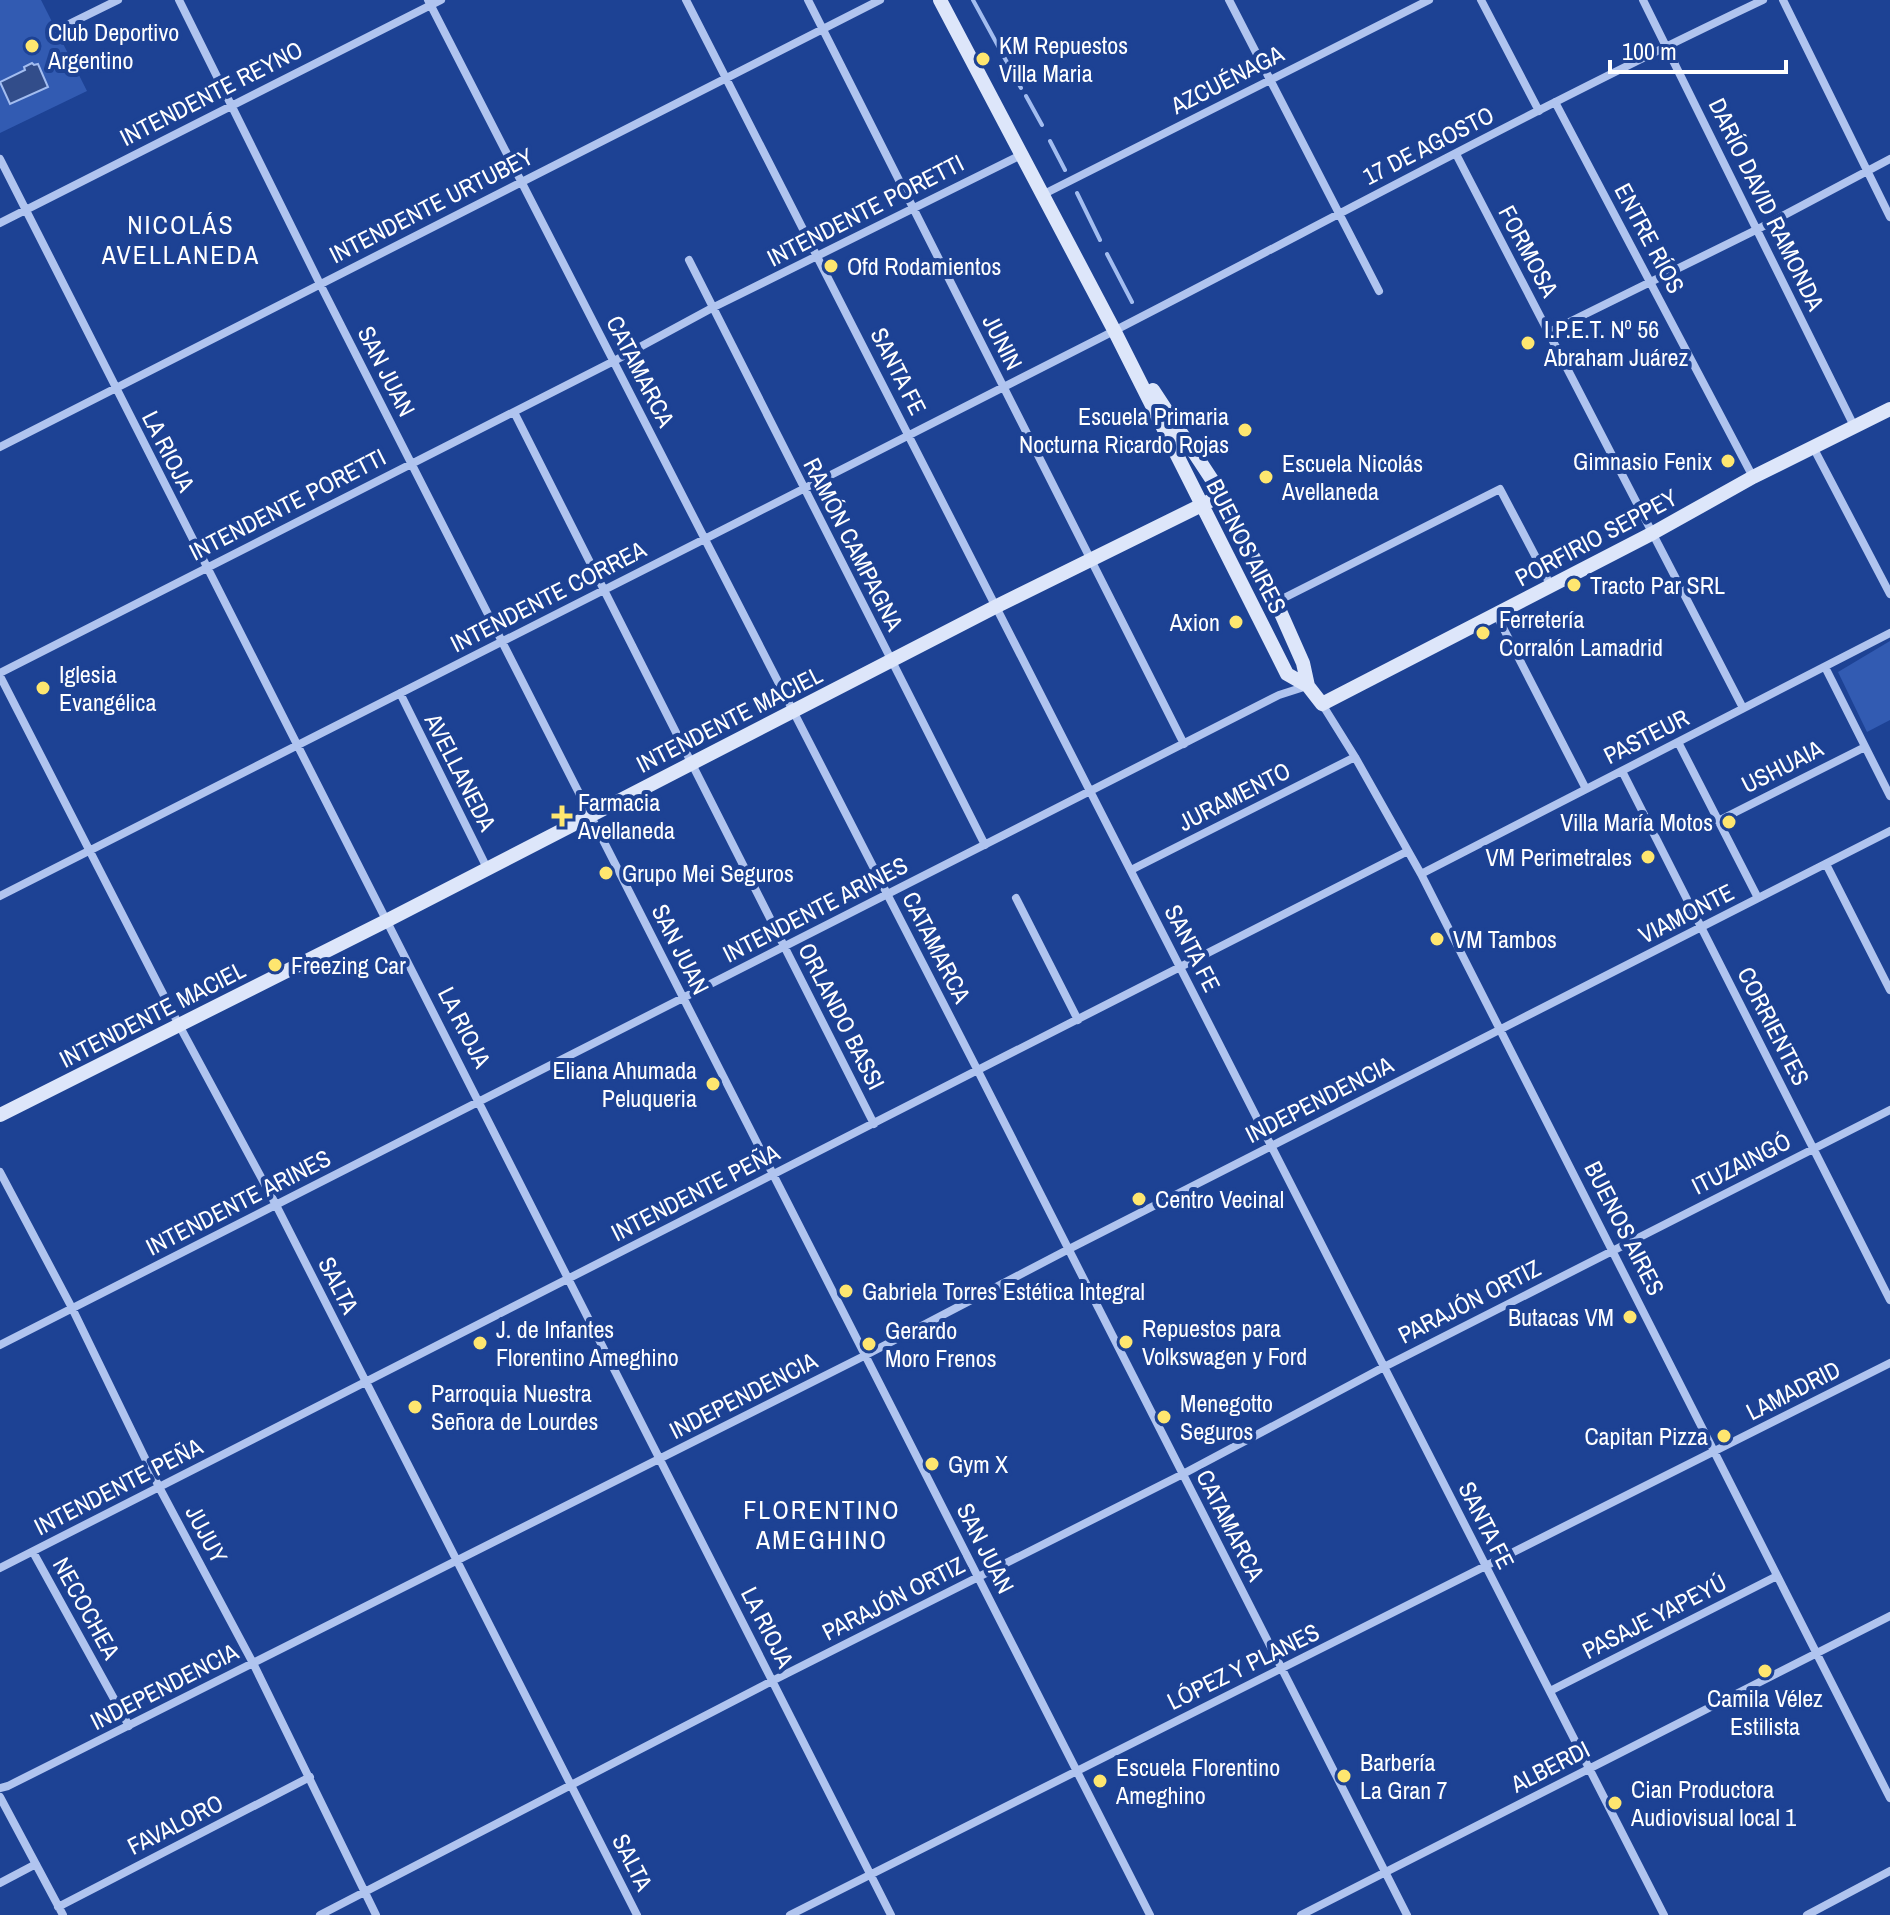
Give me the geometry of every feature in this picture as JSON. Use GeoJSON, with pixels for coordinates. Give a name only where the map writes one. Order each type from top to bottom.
{"type":"FeatureCollection","features":[{"type":"Feature","properties":{"kind":"main road","name":"BUENOS AIRES"},"geometry":{"type":"LineString","coordinates":[[940,0],[1114,330],[1287,674],[1308,686],[1322,704]]}},
{"type":"Feature","properties":{"kind":"main road","name":"BUENOS AIRES"},"geometry":{"type":"LineString","coordinates":[[1114,330],[1222,495],[1276,602],[1303,663],[1308,686]]}},
{"type":"Feature","properties":{"kind":"main road","name":"PORFIRIO SEPPEY"},"geometry":{"type":"LineString","coordinates":[[1322,704],[1653,533],[1753,477],[1890,409]]}},
{"type":"Feature","properties":{"kind":"main road","name":"INTENDENTE MACIEL"},"geometry":{"type":"LineString","coordinates":[[0,1115],[388,920],[995,607],[1222,495]]}},
{"type":"Feature","properties":{"kind":"street"},"geometry":{"type":"LineString","coordinates":[[67,25],[118,0]]}},
{"type":"Feature","properties":{"kind":"street","name":"SAN JUAN"},"geometry":{"type":"LineString","coordinates":[[179,0],[320,284],[1150,1915]]}},
{"type":"Feature","properties":{"kind":"street","name":"INTENDENTE REYNO"},"geometry":{"type":"LineString","coordinates":[[0,223],[429,3],[441,0]]}},
{"type":"Feature","properties":{"kind":"street","name":"SANTA FE"},"geometry":{"type":"LineString","coordinates":[[686,0],[1664,1915]]}},
{"type":"Feature","properties":{"kind":"street","name":"JUNIN"},"geometry":{"type":"LineString","coordinates":[[808,0],[1184,744]]}},
{"type":"Feature","properties":{"kind":"street","name":"INTENDENTE URTUBEY"},"geometry":{"type":"LineString","coordinates":[[0,447],[880,0]]}},
{"type":"Feature","properties":{"kind":"street"},"geometry":{"type":"LineString","coordinates":[[1229,0],[1379,291]]}},
{"type":"Feature","properties":{"kind":"street","name":"AZCUÉNAGA"},"geometry":{"type":"LineString","coordinates":[[1042,195],[1429,0]]}},
{"type":"Feature","properties":{"kind":"street"},"geometry":{"type":"LineString","coordinates":[[1481,0],[1539,111]]}},
{"type":"Feature","properties":{"kind":"street","name":"DARÍO DAVID RAMONDA"},"geometry":{"type":"LineString","coordinates":[[1643,0],[1854,426]]}},
{"type":"Feature","properties":{"kind":"street","name":"17 DE AGOSTO"},"geometry":{"type":"LineString","coordinates":[[1114,330],[1338,212],[1763,0]]}},
{"type":"Feature","properties":{"kind":"street"},"geometry":{"type":"LineString","coordinates":[[1783,0],[1890,217]]}},
{"type":"Feature","properties":{"kind":"street","name":"CATAMARCA"},"geometry":{"type":"LineString","coordinates":[[429,3],[888,894],[1407,1915]]}},
{"type":"Feature","properties":{"kind":"street","name":"ENTRE RÍOS"},"geometry":{"type":"LineString","coordinates":[[1555,102],[1753,477]]}},
{"type":"Feature","properties":{"kind":"street","name":"FORMOSA"},"geometry":{"type":"LineString","coordinates":[[1456,154],[1743,708]]}},
{"type":"Feature","properties":{"kind":"street","name":"INTENDENTE PORETTI"},"geometry":{"type":"LineString","coordinates":[[0,674],[712,308],[1021,155]]}},
{"type":"Feature","properties":{"kind":"street","name":"LA RIOJA"},"geometry":{"type":"LineString","coordinates":[[0,159],[891,1915]]}},
{"type":"Feature","properties":{"kind":"street"},"geometry":{"type":"LineString","coordinates":[[1549,332],[1758,229],[1890,159]]}},
{"type":"Feature","properties":{"kind":"street","name":"RAMÓN CAMPAGNA"},"geometry":{"type":"LineString","coordinates":[[689,260],[985,845]]}},
{"type":"Feature","properties":{"kind":"street","name":"INTENDENTE CORREA"},"geometry":{"type":"LineString","coordinates":[[0,896],[1114,330]]}},
{"type":"Feature","properties":{"kind":"street","name":"ORLANDO BASSI"},"geometry":{"type":"LineString","coordinates":[[514,412],[874,1124]]}},
{"type":"Feature","properties":{"kind":"street"},"geometry":{"type":"LineString","coordinates":[[1813,447],[1890,594]]}},
{"type":"Feature","properties":{"kind":"street"},"geometry":{"type":"LineString","coordinates":[[1276,602],[1500,489],[1551,586]]}},
{"type":"Feature","properties":{"kind":"street"},"geometry":{"type":"LineString","coordinates":[[1496,614],[1586,789]]}},
{"type":"Feature","properties":{"kind":"street","name":"PASTEUR"},"geometry":{"type":"LineString","coordinates":[[1421,874],[1890,633]]}},
{"type":"Feature","properties":{"kind":"street"},"geometry":{"type":"LineString","coordinates":[[1825,667],[1890,796]]}},
{"type":"Feature","properties":{"kind":"street","name":"SALTA"},"geometry":{"type":"LineString","coordinates":[[0,674],[179,1025],[276,1205],[637,1915]]}},
{"type":"Feature","properties":{"kind":"street","name":"INTENDENTE ARINES"},"geometry":{"type":"LineString","coordinates":[[0,1345],[1279,695],[1308,686]]}},
{"type":"Feature","properties":{"kind":"street","name":"AVELLANEDA"},"geometry":{"type":"LineString","coordinates":[[400,693],[487,868]]}},
{"type":"Feature","properties":{"kind":"street","name":"BUENOS AIRES"},"geometry":{"type":"LineString","coordinates":[[1322,704],[1421,874],[1890,1798]]}},
{"type":"Feature","properties":{"kind":"street"},"geometry":{"type":"LineString","coordinates":[[1678,742],[1758,898]]}},
{"type":"Feature","properties":{"kind":"street","name":"USHUAIA"},"geometry":{"type":"LineString","coordinates":[[1718,821],[1865,747]]}},
{"type":"Feature","properties":{"kind":"street","name":"JURAMENTO"},"geometry":{"type":"LineString","coordinates":[[1131,870],[1355,757]]}},
{"type":"Feature","properties":{"kind":"street","name":"CORRIENTES"},"geometry":{"type":"LineString","coordinates":[[1622,771],[1890,1300]]}},
{"type":"Feature","properties":{"kind":"street","name":"VIAMONTE"},"geometry":{"type":"LineString","coordinates":[[1500,1028],[1890,831]]}},
{"type":"Feature","properties":{"kind":"street","name":"INTENDENTE PEÑA"},"geometry":{"type":"LineString","coordinates":[[0,1568],[1408,851]]}},
{"type":"Feature","properties":{"kind":"street"},"geometry":{"type":"LineString","coordinates":[[1826,864],[1890,990]]}},
{"type":"Feature","properties":{"kind":"street"},"geometry":{"type":"LineString","coordinates":[[1016,898],[1078,1020]]}},
{"type":"Feature","properties":{"kind":"street","name":"INDEPENDENCIA"},"geometry":{"type":"LineString","coordinates":[[0,1788],[866,1355],[1500,1028]]}},
{"type":"Feature","properties":{"kind":"street","name":"ITUZAINGÓ"},"geometry":{"type":"LineString","coordinates":[[1611,1251],[1890,1110]]}},
{"type":"Feature","properties":{"kind":"street","name":"JUJUY"},"geometry":{"type":"LineString","coordinates":[[0,1172],[72,1308],[159,1487],[253,1663],[376,1915]]}},
{"type":"Feature","properties":{"kind":"street","name":"PARAJÓN ORTIZ"},"geometry":{"type":"LineString","coordinates":[[320,1915],[772,1681],[1183,1474],[1611,1251]]}},
{"type":"Feature","properties":{"kind":"street","name":"LAMADRID"},"geometry":{"type":"LineString","coordinates":[[1714,1453],[1890,1363]]}},
{"type":"Feature","properties":{"kind":"street","name":"LÓPEZ Y PLANES"},"geometry":{"type":"LineString","coordinates":[[790,1915],[1714,1453]]}},
{"type":"Feature","properties":{"kind":"street","name":"NECOCHEA"},"geometry":{"type":"LineString","coordinates":[[33,1552],[129,1726]]}},
{"type":"Feature","properties":{"kind":"street","name":"PASAJE YAPEYÚ"},"geometry":{"type":"LineString","coordinates":[[1550,1691],[1777,1576]]}},
{"type":"Feature","properties":{"kind":"street","name":"ALBERDI"},"geometry":{"type":"LineString","coordinates":[[1301,1915],[1890,1616]]}},
{"type":"Feature","properties":{"kind":"street","name":"FAVALORO"},"geometry":{"type":"LineString","coordinates":[[60,1911],[310,1777]]}},
{"type":"Feature","properties":{"kind":"street"},"geometry":{"type":"LineString","coordinates":[[0,1797],[60,1911]]}},
{"type":"Feature","properties":{"kind":"street"},"geometry":{"type":"LineString","coordinates":[[0,1883],[36,1864]]}},
{"type":"Feature","properties":{"kind":"street"},"geometry":{"type":"LineString","coordinates":[[1807,1915],[1890,1871]]}},
{"type":"Feature","properties":{"kind":"shaded area","name":"Club Deportivo Argentino"},"geometry":{"type":"Polygon","coordinates":[[[0,0],[41,0],[87,91],[0,133],[0,0]]]}},
{"type":"Feature","properties":{"kind":"shaded area"},"geometry":{"type":"Polygon","coordinates":[[[38,64],[48,87],[10,104],[0,82],[25,70],[24,67],[38,64]]]}},
{"type":"Feature","properties":{"kind":"shaded area"},"geometry":{"type":"Polygon","coordinates":[[[1890,641],[1890,720],[1867,732],[1838,672],[1890,641]]]}},
{"type":"Feature","properties":{"kind":"waterway"},"geometry":{"type":"LineString","coordinates":[[973,0],[1021,88]]}},
{"type":"Feature","properties":{"kind":"waterway"},"geometry":{"type":"LineString","coordinates":[[1026,96],[1042,125]]}},
{"type":"Feature","properties":{"kind":"waterway"},"geometry":{"type":"LineString","coordinates":[[1050,141],[1065,170]]}},
{"type":"Feature","properties":{"kind":"waterway"},"geometry":{"type":"LineString","coordinates":[[1077,193],[1100,240]]}},
{"type":"Feature","properties":{"kind":"waterway"},"geometry":{"type":"LineString","coordinates":[[1107,254],[1132,302]]}},
{"type":"Feature","properties":{"kind":"place","name":"Club Deportivo Argentino"},"geometry":{"type":"Point","coordinates":[32,46]}},
{"type":"Feature","properties":{"kind":"place","name":"KM Repuestos Villa Maria"},"geometry":{"type":"Point","coordinates":[983,59]}},
{"type":"Feature","properties":{"kind":"place","name":"Ofd Rodamientos"},"geometry":{"type":"Point","coordinates":[831,266]}},
{"type":"Feature","properties":{"kind":"place","name":"I.P.E.T. Nº 56 Abraham Juárez"},"geometry":{"type":"Point","coordinates":[1528,343]}},
{"type":"Feature","properties":{"kind":"place","name":"Escuela Primaria Nocturna Ricardo Rojas"},"geometry":{"type":"Point","coordinates":[1245,430]}},
{"type":"Feature","properties":{"kind":"place","name":"Gimnasio Fenix"},"geometry":{"type":"Point","coordinates":[1728,461]}},
{"type":"Feature","properties":{"kind":"place","name":"Escuela Nicolás Avellaneda"},"geometry":{"type":"Point","coordinates":[1266,477]}},
{"type":"Feature","properties":{"kind":"place","name":"Tracto Par SRL"},"geometry":{"type":"Point","coordinates":[1574,585]}},
{"type":"Feature","properties":{"kind":"place","name":"Axion"},"geometry":{"type":"Point","coordinates":[1236,622]}},
{"type":"Feature","properties":{"kind":"place","name":"Ferretería Corralón Lamadrid"},"geometry":{"type":"Point","coordinates":[1483,633]}},
{"type":"Feature","properties":{"kind":"place","name":"Iglesia Evangélica"},"geometry":{"type":"Point","coordinates":[43,688]}},
{"type":"Feature","properties":{"kind":"place","name":"Farmacia Avellaneda"},"geometry":{"type":"Point","coordinates":[562,816]}},
{"type":"Feature","properties":{"kind":"place","name":"Villa María Motos"},"geometry":{"type":"Point","coordinates":[1729,822]}},
{"type":"Feature","properties":{"kind":"place","name":"VM Perimetrales"},"geometry":{"type":"Point","coordinates":[1648,857]}},
{"type":"Feature","properties":{"kind":"place","name":"Grupo Mei Seguros"},"geometry":{"type":"Point","coordinates":[606,873]}},
{"type":"Feature","properties":{"kind":"place","name":"VM Tambos"},"geometry":{"type":"Point","coordinates":[1437,939]}},
{"type":"Feature","properties":{"kind":"place","name":"Freezing Car"},"geometry":{"type":"Point","coordinates":[275,965]}},
{"type":"Feature","properties":{"kind":"place","name":"Eliana Ahumada Peluqueria"},"geometry":{"type":"Point","coordinates":[713,1084]}},
{"type":"Feature","properties":{"kind":"place","name":"Centro Vecinal"},"geometry":{"type":"Point","coordinates":[1139,1199]}},
{"type":"Feature","properties":{"kind":"place","name":"Gabriela Torres Estética Integral"},"geometry":{"type":"Point","coordinates":[846,1291]}},
{"type":"Feature","properties":{"kind":"place","name":"Butacas VM"},"geometry":{"type":"Point","coordinates":[1630,1317]}},
{"type":"Feature","properties":{"kind":"place","name":"Repuestos para Volkswagen y Ford"},"geometry":{"type":"Point","coordinates":[1126,1342]}},
{"type":"Feature","properties":{"kind":"place","name":"J. de Infantes Florentino Ameghino"},"geometry":{"type":"Point","coordinates":[480,1343]}},
{"type":"Feature","properties":{"kind":"place","name":"Gerardo Moro Frenos"},"geometry":{"type":"Point","coordinates":[869,1344]}},
{"type":"Feature","properties":{"kind":"place","name":"Parroquia Nuestra Señora de Lourdes"},"geometry":{"type":"Point","coordinates":[415,1407]}},
{"type":"Feature","properties":{"kind":"place","name":"Menegotto Seguros"},"geometry":{"type":"Point","coordinates":[1164,1417]}},
{"type":"Feature","properties":{"kind":"place","name":"Capitan Pizza"},"geometry":{"type":"Point","coordinates":[1724,1436]}},
{"type":"Feature","properties":{"kind":"place","name":"Gym X"},"geometry":{"type":"Point","coordinates":[932,1464]}},
{"type":"Feature","properties":{"kind":"place","name":"Camila Vélez Estilista"},"geometry":{"type":"Point","coordinates":[1765,1671]}},
{"type":"Feature","properties":{"kind":"place","name":"Barbería La Gran 7"},"geometry":{"type":"Point","coordinates":[1344,1776]}},
{"type":"Feature","properties":{"kind":"place","name":"Escuela Florentino Ameghino"},"geometry":{"type":"Point","coordinates":[1100,1781]}},
{"type":"Feature","properties":{"kind":"place","name":"Cian Productora Audiovisual local 1"},"geometry":{"type":"Point","coordinates":[1615,1803]}},
{"type":"Feature","properties":{"kind":"district","name":"NICOLÁS AVELLANEDA"},"geometry":{"type":"Point","coordinates":[181,239]}},
{"type":"Feature","properties":{"kind":"district","name":"FLORENTINO AMEGHINO"},"geometry":{"type":"Point","coordinates":[822,1524]}}]}
